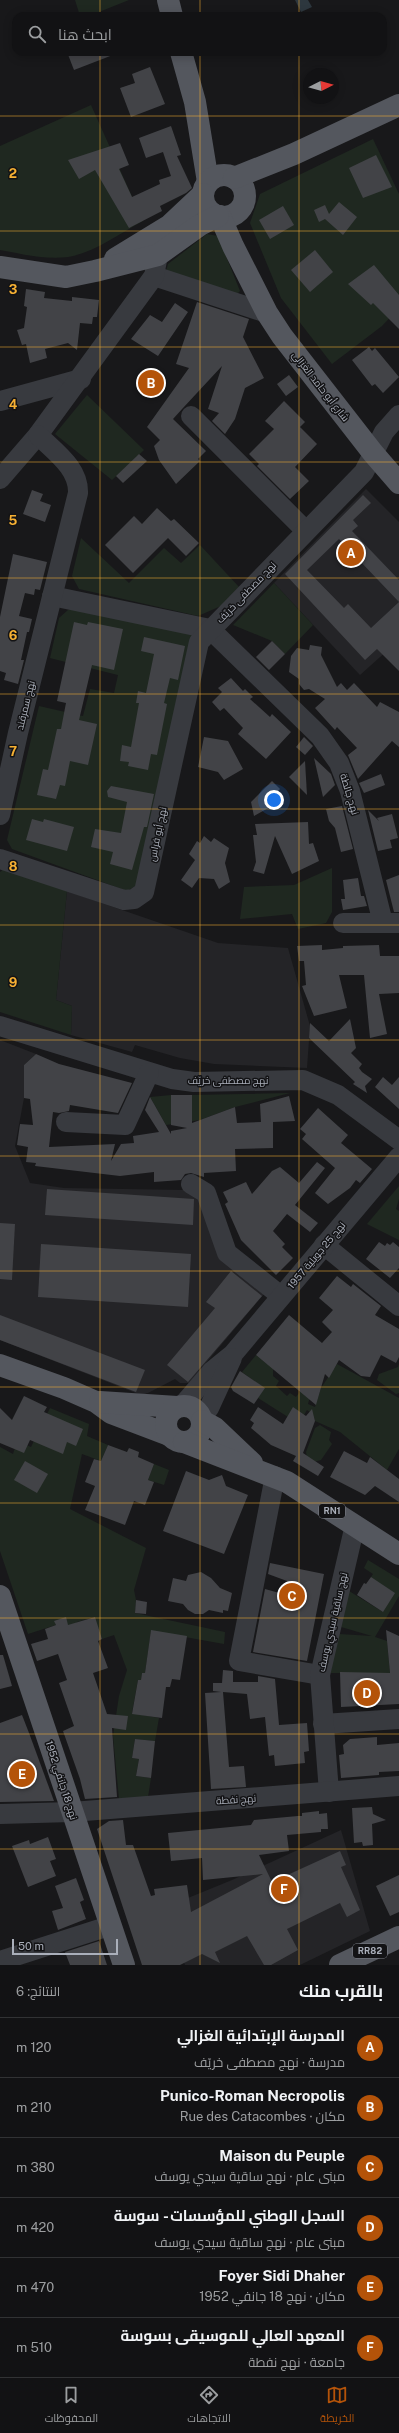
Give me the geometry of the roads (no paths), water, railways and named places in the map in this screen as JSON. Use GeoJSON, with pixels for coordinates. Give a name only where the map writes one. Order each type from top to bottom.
{"type":"FeatureCollection","features":[{"type":"Feature","properties":{"kind":"main road"},"geometry":{"type":"LineString","coordinates":[[168,0],[171,12]]}},
{"type":"Feature","properties":{"kind":"main road"},"geometry":{"type":"LineString","coordinates":[[182,56],[218,182],[207,207],[230,210]]}},
{"type":"Feature","properties":{"kind":"main road"},"geometry":{"type":"LineString","coordinates":[[153,247],[169,226],[218,182],[294,154],[399,105]]}},
{"type":"Feature","properties":{"kind":"main road"},"geometry":{"type":"LineString","coordinates":[[0,267],[66,277],[95,271],[153,247],[230,210],[294,154]]}},
{"type":"Feature","properties":{"kind":"main road"},"geometry":{"type":"LineString","coordinates":[[218,182],[242,186],[230,210]]}},
{"type":"Feature","properties":{"kind":"main road","name":"شارع أبو حامد الغزالي"},"geometry":{"type":"LineString","coordinates":[[230,210],[233,246],[267,313],[282,336],[373,453],[399,483]]}},
{"type":"Feature","properties":{"kind":"main road","name":"RN1"},"geometry":{"type":"LineString","coordinates":[[0,1365],[96,1402],[111,1413],[269,1474]]}},
{"type":"Feature","properties":{"kind":"main road","name":"RN1"},"geometry":{"type":"LineString","coordinates":[[96,1402],[194,1408],[202,1419],[269,1474],[399,1554]]}},
{"type":"Feature","properties":{"kind":"main road"},"geometry":{"type":"LineString","coordinates":[[179,1406],[168,1414],[166,1419],[177,1439],[198,1436],[202,1419]]}},
{"type":"Feature","properties":{"kind":"main road","name":"نهج 18 جانفي 1952"},"geometry":{"type":"LineString","coordinates":[[0,1596],[109,1926],[124,1965]]}},
{"type":"Feature","properties":{"kind":"main road","name":"RR82"},"geometry":{"type":"LineString","coordinates":[[340,1965],[399,1937]]}},
{"type":"Feature","properties":{"kind":"street"},"geometry":{"type":"LineString","coordinates":[[0,479],[38,435],[81,379],[154,276],[153,247]]}},
{"type":"Feature","properties":{"kind":"street"},"geometry":{"type":"LineString","coordinates":[[154,276],[267,313]]}},
{"type":"Feature","properties":{"kind":"street"},"geometry":{"type":"LineString","coordinates":[[0,401],[81,379]]}},
{"type":"Feature","properties":{"kind":"street","name":"نهج مصطفى خريّف"},"geometry":{"type":"LineString","coordinates":[[52,596],[210,629],[364,472],[384,432],[399,415]]}},
{"type":"Feature","properties":{"kind":"street"},"geometry":{"type":"LineString","coordinates":[[191,416],[306,531]]}},
{"type":"Feature","properties":{"kind":"street","name":"نهج سمرقند"},"geometry":{"type":"LineString","coordinates":[[0,815],[9,733],[52,596],[78,493],[78,484],[69,466],[38,435]]}},
{"type":"Feature","properties":{"kind":"street","name":"نهج أبو فراس"},"geometry":{"type":"LineString","coordinates":[[0,859],[124,900],[134,899],[144,892],[199,642],[210,629]]}},
{"type":"Feature","properties":{"kind":"street","name":"نهج جالطة"},"geometry":{"type":"LineString","coordinates":[[210,629],[320,736],[339,763],[350,791],[391,923]]}},
{"type":"Feature","properties":{"kind":"street"},"geometry":{"type":"LineString","coordinates":[[343,923],[391,923]]}},
{"type":"Feature","properties":{"kind":"street","name":"نهج مصطفى خريّف"},"geometry":{"type":"LineString","coordinates":[[0,1026],[149,1073],[194,1082],[303,1080],[338,1095],[399,1140]]}},
{"type":"Feature","properties":{"kind":"street"},"geometry":{"type":"LineString","coordinates":[[66,1122],[125,1125],[149,1073]]}},
{"type":"Feature","properties":{"kind":"street","name":"نهج 25 جويلية 1957"},"geometry":{"type":"LineString","coordinates":[[179,1406],[212,1371],[233,1354],[399,1157]]}},
{"type":"Feature","properties":{"kind":"street"},"geometry":{"type":"LineString","coordinates":[[191,1184],[206,1193],[227,1253],[281,1296]]}},
{"type":"Feature","properties":{"kind":"street"},"geometry":{"type":"LineString","coordinates":[[324,1245],[399,1306]]}},
{"type":"Feature","properties":{"kind":"street","name":"نهج 25 جويلية 1957"},"geometry":{"type":"LineString","coordinates":[[202,1419],[209,1408],[233,1354]]}},
{"type":"Feature","properties":{"kind":"street"},"geometry":{"type":"LineString","coordinates":[[269,1474],[239,1661],[320,1675]]}},
{"type":"Feature","properties":{"kind":"street","name":"نهج ساقية سيدي يوسف"},"geometry":{"type":"LineString","coordinates":[[329,1792],[320,1675],[355,1526]]}},
{"type":"Feature","properties":{"kind":"street"},"geometry":{"type":"LineString","coordinates":[[323,1724],[399,1719]]}},
{"type":"Feature","properties":{"kind":"street","name":"نهج نفطة"},"geometry":{"type":"LineString","coordinates":[[0,1814],[72,1812],[399,1786]]}},
{"type":"Feature","properties":{"kind":"street"},"geometry":{"type":"LineString","coordinates":[[0,1961],[109,1926]]}},
{"type":"Feature","properties":{"kind":"place","name":"Punico-Roman Necropolis"},"geometry":{"type":"Point","coordinates":[151,383]}},
{"type":"Feature","properties":{"kind":"place","name":"المدرسة الإبتدائية الغزالي"},"geometry":{"type":"Point","coordinates":[351,553]}},
{"type":"Feature","properties":{"kind":"place","name":"Maison du Peuple"},"geometry":{"type":"Point","coordinates":[292,1596]}},
{"type":"Feature","properties":{"kind":"place","name":"السجل الوطني للمؤسسات - سوسة"},"geometry":{"type":"Point","coordinates":[367,1693]}},
{"type":"Feature","properties":{"kind":"place","name":"Foyer Sidi Dhaher"},"geometry":{"type":"Point","coordinates":[22,1774]}},
{"type":"Feature","properties":{"kind":"place","name":"المعهد العالي للموسيقى بسوسة"},"geometry":{"type":"Point","coordinates":[284,1889]}}]}
